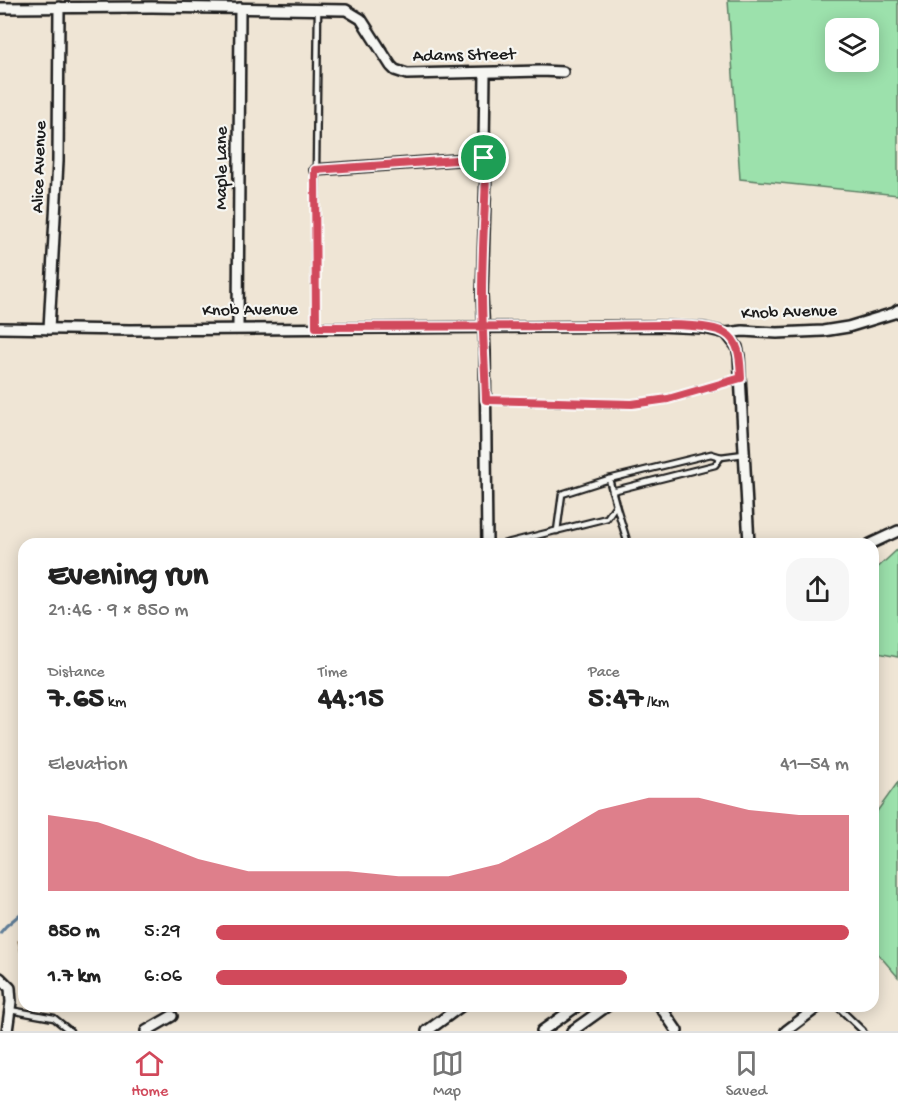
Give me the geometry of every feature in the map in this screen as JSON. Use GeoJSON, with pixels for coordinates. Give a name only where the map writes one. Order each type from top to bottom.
{"type":"FeatureCollection","features":[{"type":"Feature","properties":{"kind":"street","name":"Adams Street"},"geometry":{"type":"LineString","coordinates":[[0,8],[59,7],[99,2],[346,10],[354,14],[366,26],[396,70],[407,74],[563,72]]}},
{"type":"Feature","properties":{"kind":"street","name":"Alice Avenue"},"geometry":{"type":"LineString","coordinates":[[49,329],[58,161],[59,7]]}},
{"type":"Feature","properties":{"kind":"street","name":"Maple Lane"},"geometry":{"type":"LineString","coordinates":[[238,328],[240,8]]}},
{"type":"Feature","properties":{"kind":"street"},"geometry":{"type":"LineString","coordinates":[[485,73],[484,158],[486,172],[482,295],[486,400],[487,538]]}},
{"type":"Feature","properties":{"kind":"street"},"geometry":{"type":"LineString","coordinates":[[315,170],[484,158]]}},
{"type":"Feature","properties":{"kind":"street","name":"Knob Avenue"},"geometry":{"type":"LineString","coordinates":[[0,328],[657,326],[704,328],[726,333],[743,331],[777,333],[823,331],[848,327],[897,313]]}},
{"type":"Feature","properties":{"kind":"street"},"geometry":{"type":"LineString","coordinates":[[726,333],[737,347],[741,378],[749,538]]}},
{"type":"Feature","properties":{"kind":"street"},"geometry":{"type":"LineString","coordinates":[[879,540],[898,531]]}},
{"type":"Feature","properties":{"kind":"street"},"geometry":{"type":"LineString","coordinates":[[0,978],[10,988],[7,1031]]}},
{"type":"Feature","properties":{"kind":"street"},"geometry":{"type":"LineString","coordinates":[[427,1031],[453,1012]]}},
{"type":"Feature","properties":{"kind":"street"},"geometry":{"type":"LineString","coordinates":[[542,1031],[569,1012]]}},
{"type":"Feature","properties":{"kind":"street"},"geometry":{"type":"LineString","coordinates":[[572,1031],[599,1012]]}},
{"type":"Feature","properties":{"kind":"street"},"geometry":{"type":"LineString","coordinates":[[664,1012],[677,1031]]}},
{"type":"Feature","properties":{"kind":"street"},"geometry":{"type":"LineString","coordinates":[[786,1031],[811,1012]]}},
{"type":"Feature","properties":{"kind":"street"},"geometry":{"type":"LineString","coordinates":[[146,1031],[172,1016]]}},
{"type":"Feature","properties":{"kind":"lane"},"geometry":{"type":"LineString","coordinates":[[316,327],[315,170],[318,9]]}},
{"type":"Feature","properties":{"kind":"lane"},"geometry":{"type":"LineString","coordinates":[[486,400],[632,404],[668,399],[741,378]]}},
{"type":"Feature","properties":{"kind":"lane"},"geometry":{"type":"LineString","coordinates":[[557,531],[562,494],[609,479],[711,454],[721,457],[744,454]]}},
{"type":"Feature","properties":{"kind":"lane"},"geometry":{"type":"LineString","coordinates":[[612,491],[715,465],[721,457]]}},
{"type":"Feature","properties":{"kind":"lane"},"geometry":{"type":"LineString","coordinates":[[609,479],[626,538]]}},
{"type":"Feature","properties":{"kind":"lane"},"geometry":{"type":"LineString","coordinates":[[528,538],[607,518],[616,505]]}},
{"type":"Feature","properties":{"kind":"lane"},"geometry":{"type":"LineString","coordinates":[[10,1010],[18,1011]]}},
{"type":"Feature","properties":{"kind":"lane"},"geometry":{"type":"LineString","coordinates":[[21,1012],[54,1018],[70,1031]]}},
{"type":"Feature","properties":{"kind":"lane"},"geometry":{"type":"LineString","coordinates":[[843,1012],[863,1031]]}},
{"type":"Feature","properties":{"kind":"green space"},"geometry":{"type":"Polygon","coordinates":[[[728,0],[898,0],[898,195],[740,179],[728,0]]]}},
{"type":"Feature","properties":{"kind":"green space"},"geometry":{"type":"Polygon","coordinates":[[[898,549],[898,657],[879,653],[879,566],[898,549]]]}},
{"type":"Feature","properties":{"kind":"green space"},"geometry":{"type":"Polygon","coordinates":[[[898,782],[898,977],[879,955],[879,809],[898,782]]]}},
{"type":"Feature","properties":{"kind":"waterway"},"geometry":{"type":"LineString","coordinates":[[0,933],[18,916]]}},
{"type":"Feature","properties":{"kind":"route"},"geometry":{"type":"LineString","coordinates":[[484,158],[315,170],[316,327],[483,326],[657,326],[704,328],[726,333],[732,339],[737,347],[741,378],[668,399],[632,404],[486,400],[485,351],[483,326],[482,295],[486,172],[484,158]]}}]}
